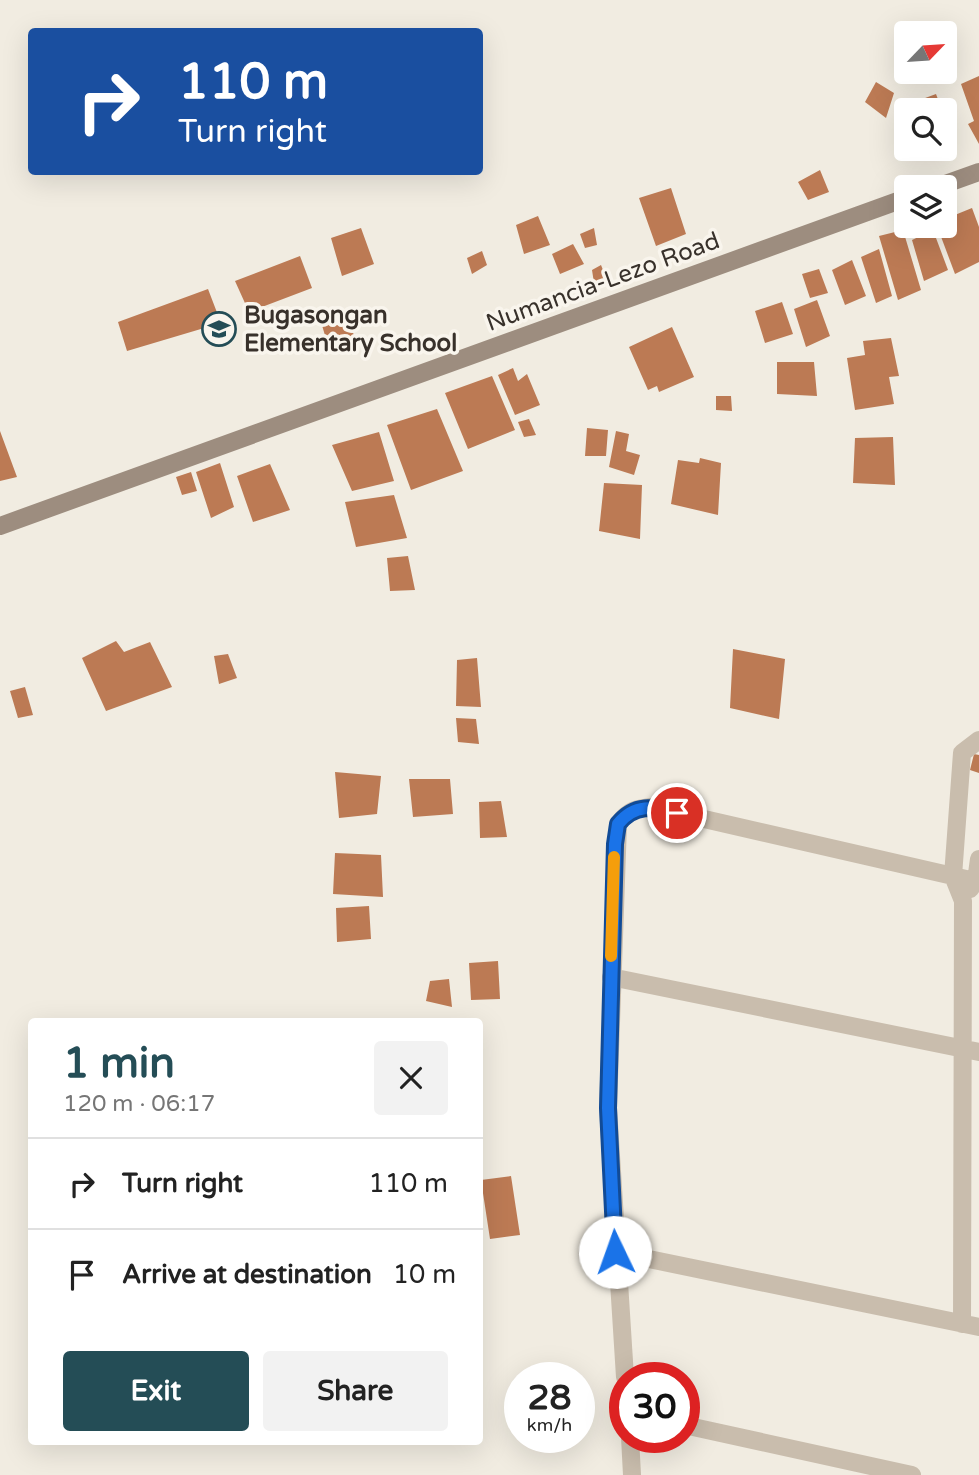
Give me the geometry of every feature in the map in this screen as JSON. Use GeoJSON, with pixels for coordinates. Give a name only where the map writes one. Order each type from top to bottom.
{"type":"FeatureCollection","features":[{"type":"Feature","properties":{"kind":"main road"},"geometry":{"type":"LineString","coordinates":[[957,180],[979,172]]}},
{"type":"Feature","properties":{"kind":"main road","name":"Numancia-Lezo Road"},"geometry":{"type":"LineString","coordinates":[[0,526],[894,202]]}},
{"type":"Feature","properties":{"kind":"street"},"geometry":{"type":"LineString","coordinates":[[615,1252],[970,1326],[971,1050],[963,901],[953,876],[962,753],[979,740]]}},
{"type":"Feature","properties":{"kind":"street"},"geometry":{"type":"LineString","coordinates":[[624,1362],[608,1108],[618,824],[637,808],[652,807],[977,882]]}},
{"type":"Feature","properties":{"kind":"street"},"geometry":{"type":"LineString","coordinates":[[963,901],[977,882],[979,859]]}},
{"type":"Feature","properties":{"kind":"street"},"geometry":{"type":"LineString","coordinates":[[611,977],[971,1050]]}},
{"type":"Feature","properties":{"kind":"street"},"geometry":{"type":"LineString","coordinates":[[700,1429],[912,1475]]}},
{"type":"Feature","properties":{"kind":"street"},"geometry":{"type":"LineString","coordinates":[[631,1453],[632,1475]]}},
{"type":"Feature","properties":{"kind":"building"},"geometry":{"type":"Polygon","coordinates":[[[979,76],[979,144],[968,124],[974,121],[961,84],[979,76]]]}},
{"type":"Feature","properties":{"kind":"building"},"geometry":{"type":"Polygon","coordinates":[[[876,82],[894,93],[886,118],[865,102],[876,82]]]}},
{"type":"Feature","properties":{"kind":"building"},"geometry":{"type":"Polygon","coordinates":[[[820,170],[829,192],[808,200],[798,182],[820,170]]]}},
{"type":"Feature","properties":{"kind":"building"},"geometry":{"type":"Polygon","coordinates":[[[671,188],[686,234],[656,246],[639,198],[671,188]]]}},
{"type":"Feature","properties":{"kind":"building"},"geometry":{"type":"Polygon","coordinates":[[[972,208],[979,227],[979,262],[955,274],[942,238],[957,238],[957,214],[972,208]]]}},
{"type":"Feature","properties":{"kind":"building"},"geometry":{"type":"Polygon","coordinates":[[[538,216],[550,245],[524,254],[516,225],[538,216]]]}},
{"type":"Feature","properties":{"kind":"building"},"geometry":{"type":"Polygon","coordinates":[[[361,228],[374,264],[342,276],[331,238],[361,228]]]}},
{"type":"Feature","properties":{"kind":"building"},"geometry":{"type":"Polygon","coordinates":[[[594,228],[597,245],[585,248],[580,234],[594,228]]]}},
{"type":"Feature","properties":{"kind":"building"},"geometry":{"type":"Polygon","coordinates":[[[894,232],[894,238],[905,238],[921,290],[898,300],[879,236],[894,232]]]}},
{"type":"Feature","properties":{"kind":"building"},"geometry":{"type":"Polygon","coordinates":[[[936,238],[948,270],[924,281],[912,240],[936,238]]]}},
{"type":"Feature","properties":{"kind":"building"},"geometry":{"type":"Polygon","coordinates":[[[573,244],[584,264],[560,274],[552,254],[573,244]]]}},
{"type":"Feature","properties":{"kind":"building"},"geometry":{"type":"Polygon","coordinates":[[[879,249],[892,296],[876,303],[861,257],[879,249]]]}},
{"type":"Feature","properties":{"kind":"building"},"geometry":{"type":"Polygon","coordinates":[[[482,251],[487,265],[472,274],[467,258],[482,251]]]}},
{"type":"Feature","properties":{"kind":"building"},"geometry":{"type":"Polygon","coordinates":[[[300,256],[312,288],[249,312],[235,281],[300,256]]]}},
{"type":"Feature","properties":{"kind":"building"},"geometry":{"type":"Polygon","coordinates":[[[852,260],[866,296],[845,305],[832,270],[852,260]]]}},
{"type":"Feature","properties":{"kind":"building"},"geometry":{"type":"Polygon","coordinates":[[[601,265],[607,280],[594,283],[592,270],[601,265]]]}},
{"type":"Feature","properties":{"kind":"building"},"geometry":{"type":"Polygon","coordinates":[[[819,269],[828,293],[810,298],[802,274],[819,269]]]}},
{"type":"Feature","properties":{"kind":"building"},"geometry":{"type":"Polygon","coordinates":[[[208,289],[221,323],[127,351],[118,322],[208,289]]]}},
{"type":"Feature","properties":{"kind":"building"},"geometry":{"type":"Polygon","coordinates":[[[817,300],[830,336],[806,347],[794,309],[817,300]]]}},
{"type":"Feature","properties":{"kind":"building"},"geometry":{"type":"Polygon","coordinates":[[[782,302],[793,334],[765,343],[755,311],[782,302]]]}},
{"type":"Feature","properties":{"kind":"building"},"geometry":{"type":"Polygon","coordinates":[[[347,311],[356,343],[330,352],[321,322],[347,311]]]}},
{"type":"Feature","properties":{"kind":"building"},"geometry":{"type":"Polygon","coordinates":[[[672,327],[694,377],[659,392],[657,386],[648,390],[629,347],[672,327]]]}},
{"type":"Feature","properties":{"kind":"building"},"geometry":{"type":"Polygon","coordinates":[[[891,338],[899,376],[889,377],[894,404],[855,410],[847,358],[865,355],[863,341],[891,338]]]}},
{"type":"Feature","properties":{"kind":"building"},"geometry":{"type":"Polygon","coordinates":[[[777,362],[814,362],[817,396],[777,394],[777,362]]]}},
{"type":"Feature","properties":{"kind":"building"},"geometry":{"type":"Polygon","coordinates":[[[513,368],[518,381],[527,374],[540,405],[515,415],[498,375],[513,368]]]}},
{"type":"Feature","properties":{"kind":"building"},"geometry":{"type":"Polygon","coordinates":[[[492,376],[515,430],[468,449],[445,393],[492,376]]]}},
{"type":"Feature","properties":{"kind":"building"},"geometry":{"type":"Polygon","coordinates":[[[716,396],[731,396],[732,411],[716,410],[716,396]]]}},
{"type":"Feature","properties":{"kind":"building"},"geometry":{"type":"Polygon","coordinates":[[[437,409],[463,471],[411,490],[387,425],[437,409]]]}},
{"type":"Feature","properties":{"kind":"building"},"geometry":{"type":"Polygon","coordinates":[[[529,419],[536,435],[524,437],[518,422],[529,419]]]}},
{"type":"Feature","properties":{"kind":"building"},"geometry":{"type":"Polygon","coordinates":[[[587,428],[608,430],[606,456],[585,456],[587,428]]]}},
{"type":"Feature","properties":{"kind":"building"},"geometry":{"type":"Polygon","coordinates":[[[0,431],[17,477],[0,481],[0,431]]]}},
{"type":"Feature","properties":{"kind":"building"},"geometry":{"type":"Polygon","coordinates":[[[616,431],[629,434],[626,451],[640,455],[634,475],[609,467],[616,431]]]}},
{"type":"Feature","properties":{"kind":"building"},"geometry":{"type":"Polygon","coordinates":[[[379,432],[394,481],[352,491],[332,445],[379,432]]]}},
{"type":"Feature","properties":{"kind":"building"},"geometry":{"type":"Polygon","coordinates":[[[893,437],[895,485],[853,483],[855,438],[893,437]]]}},
{"type":"Feature","properties":{"kind":"building"},"geometry":{"type":"Polygon","coordinates":[[[700,458],[721,463],[718,515],[671,504],[678,460],[699,463],[700,458]]]}},
{"type":"Feature","properties":{"kind":"building"},"geometry":{"type":"Polygon","coordinates":[[[220,463],[234,507],[211,518],[196,472],[220,463]]]}},
{"type":"Feature","properties":{"kind":"building"},"geometry":{"type":"Polygon","coordinates":[[[270,464],[290,510],[253,522],[237,476],[270,464]]]}},
{"type":"Feature","properties":{"kind":"building"},"geometry":{"type":"Polygon","coordinates":[[[191,472],[197,491],[182,495],[176,477],[191,472]]]}},
{"type":"Feature","properties":{"kind":"building"},"geometry":{"type":"Polygon","coordinates":[[[604,483],[642,485],[640,539],[599,531],[604,483]]]}},
{"type":"Feature","properties":{"kind":"building"},"geometry":{"type":"Polygon","coordinates":[[[394,495],[407,538],[356,547],[345,502],[394,495]]]}},
{"type":"Feature","properties":{"kind":"building"},"geometry":{"type":"Polygon","coordinates":[[[408,556],[415,590],[390,591],[387,558],[408,556]]]}},
{"type":"Feature","properties":{"kind":"building"},"geometry":{"type":"Polygon","coordinates":[[[116,641],[124,652],[150,642],[172,687],[106,711],[82,658],[116,641]]]}},
{"type":"Feature","properties":{"kind":"building"},"geometry":{"type":"Polygon","coordinates":[[[733,649],[785,659],[779,719],[730,708],[733,649]]]}},
{"type":"Feature","properties":{"kind":"building"},"geometry":{"type":"Polygon","coordinates":[[[228,654],[237,678],[219,684],[214,656],[228,654]]]}},
{"type":"Feature","properties":{"kind":"building"},"geometry":{"type":"Polygon","coordinates":[[[477,658],[481,707],[456,706],[457,660],[477,658]]]}},
{"type":"Feature","properties":{"kind":"building"},"geometry":{"type":"Polygon","coordinates":[[[25,687],[33,715],[18,718],[10,691],[25,687]]]}},
{"type":"Feature","properties":{"kind":"building"},"geometry":{"type":"Polygon","coordinates":[[[456,718],[476,719],[479,744],[458,742],[456,718]]]}},
{"type":"Feature","properties":{"kind":"building"},"geometry":{"type":"Polygon","coordinates":[[[974,754],[979,755],[979,773],[970,770],[974,754]]]}},
{"type":"Feature","properties":{"kind":"building"},"geometry":{"type":"Polygon","coordinates":[[[335,772],[381,776],[377,814],[339,818],[335,772]]]}},
{"type":"Feature","properties":{"kind":"building"},"geometry":{"type":"Polygon","coordinates":[[[409,779],[450,779],[453,814],[413,817],[409,779]]]}},
{"type":"Feature","properties":{"kind":"building"},"geometry":{"type":"Polygon","coordinates":[[[501,801],[507,837],[480,838],[479,802],[501,801]]]}},
{"type":"Feature","properties":{"kind":"building"},"geometry":{"type":"Polygon","coordinates":[[[335,853],[381,855],[383,897],[333,894],[335,853]]]}},
{"type":"Feature","properties":{"kind":"building"},"geometry":{"type":"Polygon","coordinates":[[[369,906],[371,939],[337,942],[336,908],[369,906]]]}},
{"type":"Feature","properties":{"kind":"building"},"geometry":{"type":"Polygon","coordinates":[[[498,961],[500,999],[471,1000],[469,963],[498,961]]]}},
{"type":"Feature","properties":{"kind":"building"},"geometry":{"type":"Polygon","coordinates":[[[449,979],[452,1007],[426,1001],[430,981],[449,979]]]}},
{"type":"Feature","properties":{"kind":"building"},"geometry":{"type":"Polygon","coordinates":[[[511,1176],[520,1235],[490,1239],[483,1180],[511,1176]]]}},
{"type":"Feature","properties":{"kind":"slow traffic"},"geometry":{"type":"LineString","coordinates":[[611,956],[614,857]]}},
{"type":"Feature","properties":{"kind":"place","name":"Bugasongan Elementary School"},"geometry":{"type":"Point","coordinates":[219,329]}},
{"type":"Feature","properties":{"kind":"route"},"geometry":{"type":"LineString","coordinates":[[615,1252],[608,1108],[615,844],[618,824],[626,814],[637,808],[652,807],[677,813]]}}]}
